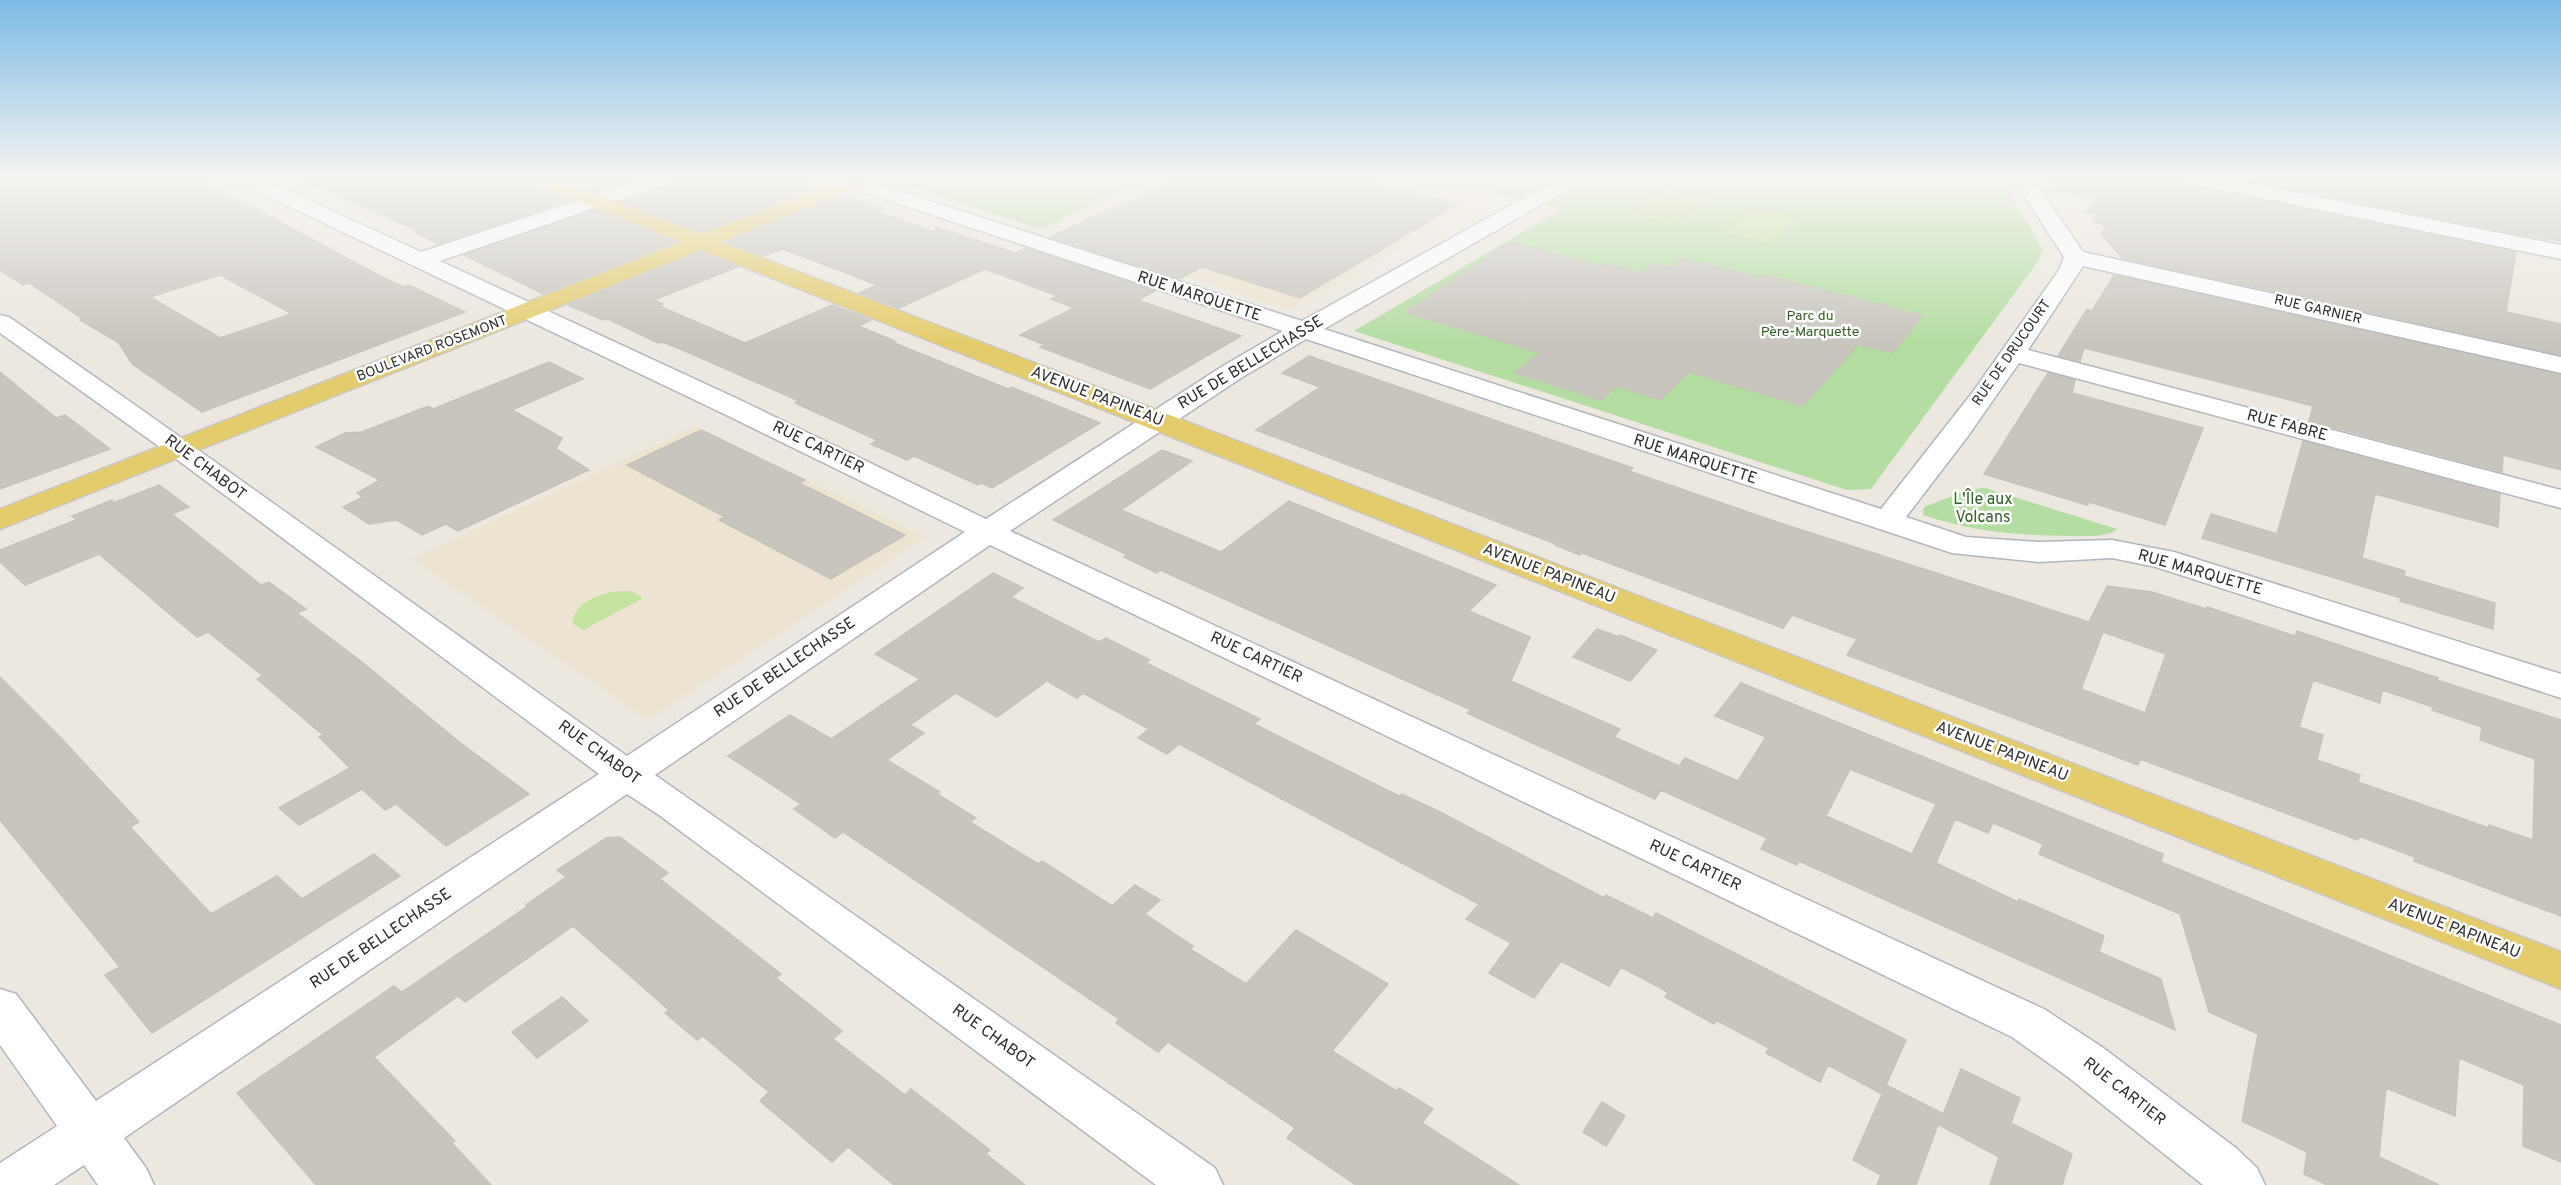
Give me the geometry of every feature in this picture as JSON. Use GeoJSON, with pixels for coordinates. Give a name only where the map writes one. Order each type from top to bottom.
{"type":"FeatureCollection","features":[{"type":"Feature","properties":{"kind":"main road","name":"AVENUE PAPINEAU"},"geometry":{"type":"LineString","coordinates":[[678,233],[2561,971]]}},
{"type":"Feature","properties":{"kind":"main road","name":"BOULEVARD ROSEMONT"},"geometry":{"type":"LineString","coordinates":[[0,520],[726,233]]}},
{"type":"Feature","properties":{"kind":"street","name":"RUE CARTIER"},"geometry":{"type":"LineString","coordinates":[[364,233],[988,532],[2028,1023],[2085,1062],[2218,1165],[2239,1185]]}},
{"type":"Feature","properties":{"kind":"street"},"geometry":{"type":"LineString","coordinates":[[421,260],[500,233]]}},
{"type":"Feature","properties":{"kind":"street","name":"RUE MARQUETTE"},"geometry":{"type":"LineString","coordinates":[[1013,233],[1302,331],[1963,546],[2038,552],[2112,549],[2163,559],[2561,686]]}},
{"type":"Feature","properties":{"kind":"street","name":"RUE DE BELLECHASSE"},"geometry":{"type":"LineString","coordinates":[[11,1185],[1158,420],[1302,331],[1476,233]]}},
{"type":"Feature","properties":{"kind":"street"},"geometry":{"type":"LineString","coordinates":[[2059,233],[2075,257]]}},
{"type":"Feature","properties":{"kind":"street"},"geometry":{"type":"LineString","coordinates":[[2468,233],[2561,252]]}},
{"type":"Feature","properties":{"kind":"street","name":"RUE DE DRUCOURT"},"geometry":{"type":"LineString","coordinates":[[1887,522],[1931,469],[2013,354],[2070,270],[2075,257]]}},
{"type":"Feature","properties":{"kind":"street","name":"RUE GARNIER"},"geometry":{"type":"LineString","coordinates":[[2075,257],[2561,365]]}},
{"type":"Feature","properties":{"kind":"street","name":"RUE CHABOT"},"geometry":{"type":"LineString","coordinates":[[0,322],[182,449],[363,584],[627,775],[673,805],[1197,1185]]}},
{"type":"Feature","properties":{"kind":"street","name":"RUE FABRE"},"geometry":{"type":"LineString","coordinates":[[2013,354],[2561,498]]}},
{"type":"Feature","properties":{"kind":"street"},"geometry":{"type":"LineString","coordinates":[[0,1008],[128,1185]]}},
{"type":"Feature","properties":{"kind":"shaded area"},"geometry":{"type":"Polygon","coordinates":[[[1054,233],[1432,233],[1291,309],[1054,233]]]}},
{"type":"Feature","properties":{"kind":"shaded area"},"geometry":{"type":"Polygon","coordinates":[[[696,426],[924,537],[648,720],[412,559],[696,426]]]}},
{"type":"Feature","properties":{"kind":"green space","name":"Parc du Père-Marquette"},"geometry":{"type":"Polygon","coordinates":[[[1521,233],[2033,233],[2042,248],[2039,260],[1871,489],[1847,490],[1354,331],[1521,233]]]}},
{"type":"Feature","properties":{"kind":"green space"},"geometry":{"type":"Polygon","coordinates":[[[1730,233],[1782,233],[1770,244],[1730,233]]]}},
{"type":"Feature","properties":{"kind":"green space","name":"L'Île aux Volcans"},"geometry":{"type":"Polygon","coordinates":[[[1984,488],[2117,529],[2111,533],[2096,536],[2029,535],[1966,527],[1923,515],[1924,507],[1968,490],[1984,488]]]}},
{"type":"Feature","properties":{"kind":"green space"},"geometry":{"type":"Polygon","coordinates":[[[631,591],[643,598],[583,630],[573,624],[574,616],[583,604],[597,596],[631,591]]]}},
{"type":"Feature","properties":{"kind":"building"},"geometry":{"type":"Polygon","coordinates":[[[0,233],[301,233],[380,276],[404,287],[409,285],[465,312],[202,412],[132,364],[119,343],[80,320],[83,319],[29,283],[23,285],[0,270],[0,233]],[[220,275],[150,297],[220,338],[291,314],[220,275]]]}},
{"type":"Feature","properties":{"kind":"building"},"geometry":{"type":"Polygon","coordinates":[[[418,233],[471,233],[439,244],[418,233]]]}},
{"type":"Feature","properties":{"kind":"building"},"geometry":{"type":"Polygon","coordinates":[[[527,233],[653,233],[675,242],[543,294],[464,255],[527,233]]]}},
{"type":"Feature","properties":{"kind":"building"},"geometry":{"type":"Polygon","coordinates":[[[749,233],[955,233],[1015,253],[1026,248],[1155,291],[1138,300],[1241,336],[1150,389],[1040,347],[1045,345],[1020,335],[1074,308],[1051,299],[1058,296],[985,269],[899,308],[859,293],[877,285],[783,249],[764,256],[727,242],[749,233]]]}},
{"type":"Feature","properties":{"kind":"building"},"geometry":{"type":"Polygon","coordinates":[[[1058,233],[1409,233],[1300,298],[1202,267],[1179,279],[1050,237],[1058,233]]]}},
{"type":"Feature","properties":{"kind":"building"},"geometry":{"type":"Polygon","coordinates":[[[2101,233],[2424,233],[2516,252],[2506,312],[2561,324],[2561,355],[2122,258],[2101,233]]]}},
{"type":"Feature","properties":{"kind":"building"},"geometry":{"type":"Polygon","coordinates":[[[2515,233],[2561,233],[2561,241],[2515,233]]]}},
{"type":"Feature","properties":{"kind":"building"},"geometry":{"type":"Polygon","coordinates":[[[1510,242],[1604,267],[1608,264],[1641,273],[1652,264],[1669,268],[1681,258],[1757,277],[1760,274],[1923,316],[1892,353],[1858,344],[1803,406],[1689,372],[1660,400],[1617,386],[1601,400],[1515,373],[1540,353],[1405,312],[1510,242]]]}},
{"type":"Feature","properties":{"kind":"building"},"geometry":{"type":"Polygon","coordinates":[[[701,252],[738,267],[654,300],[663,304],[659,306],[745,343],[832,305],[871,320],[858,326],[895,341],[892,342],[1100,423],[992,488],[981,483],[978,485],[914,456],[907,460],[871,444],[877,440],[795,403],[799,401],[678,348],[662,342],[658,343],[608,319],[603,320],[568,305],[701,252]]]}},
{"type":"Feature","properties":{"kind":"building"},"geometry":{"type":"Polygon","coordinates":[[[2114,275],[2561,375],[2561,470],[2503,455],[2502,472],[2309,421],[2313,406],[2279,397],[2084,348],[2080,361],[2058,356],[2087,309],[2092,311],[2114,275]]]}},
{"type":"Feature","properties":{"kind":"building"},"geometry":{"type":"Polygon","coordinates":[[[1309,356],[1633,468],[1629,471],[1786,525],[2089,622],[2107,586],[2152,592],[2206,609],[2207,607],[2295,636],[2297,631],[2561,720],[2561,916],[2414,861],[2415,857],[2359,836],[2358,840],[2140,759],[2138,765],[1847,655],[1857,639],[1792,615],[1783,628],[1582,553],[1580,555],[1256,430],[1320,387],[1282,373],[1309,356]],[[2103,632],[2081,689],[2145,713],[2166,654],[2103,632]],[[2313,680],[2299,727],[2323,735],[2317,760],[2360,775],[2358,782],[2489,828],[2489,825],[2533,840],[2535,759],[2480,740],[2482,727],[2432,710],[2433,707],[2382,690],[2380,703],[2313,680]]]}},
{"type":"Feature","properties":{"kind":"building"},"geometry":{"type":"Polygon","coordinates":[[[549,362],[583,379],[512,410],[562,438],[556,449],[589,470],[458,531],[446,524],[422,535],[397,520],[369,524],[343,507],[363,497],[357,493],[380,480],[316,447],[345,433],[362,432],[428,406],[433,409],[549,362]]]}},
{"type":"Feature","properties":{"kind":"building"},"geometry":{"type":"Polygon","coordinates":[[[0,372],[56,418],[65,415],[110,449],[0,489],[0,372]]]}},
{"type":"Feature","properties":{"kind":"building"},"geometry":{"type":"Polygon","coordinates":[[[2048,373],[2075,380],[2072,393],[2203,428],[2165,525],[2089,502],[2087,505],[1984,474],[2048,373]]]}},
{"type":"Feature","properties":{"kind":"building"},"geometry":{"type":"Polygon","coordinates":[[[701,430],[805,480],[799,483],[905,535],[831,579],[719,520],[725,517],[627,465],[701,430]]]}},
{"type":"Feature","properties":{"kind":"building"},"geometry":{"type":"Polygon","coordinates":[[[2303,441],[2500,494],[2498,527],[2375,494],[2362,558],[2405,571],[2404,576],[2495,603],[2493,629],[2400,601],[2401,598],[2202,538],[2211,514],[2277,534],[2303,441]]]}},
{"type":"Feature","properties":{"kind":"building"},"geometry":{"type":"Polygon","coordinates":[[[1162,450],[1192,461],[1121,510],[1221,552],[1289,501],[1496,585],[1469,611],[1530,637],[1511,681],[1620,729],[1614,737],[1679,766],[1685,758],[1738,781],[1766,737],[1715,716],[1741,683],[2163,854],[2161,862],[2561,1025],[2561,1162],[2523,1146],[2524,1085],[2459,1058],[2455,1116],[2386,1088],[2379,1157],[2439,1185],[2327,1185],[2304,1174],[2307,1152],[2242,1121],[2258,1034],[2209,1012],[2180,914],[2039,854],[2043,844],[1993,823],[1988,833],[1955,819],[1936,863],[2018,902],[2019,899],[2104,936],[2099,952],[2161,979],[2175,1030],[1799,861],[1797,865],[1761,849],[1767,838],[1661,790],[1655,799],[1467,713],[1471,710],[1160,570],[1157,573],[1124,557],[1128,555],[1053,520],[1162,450]],[[1850,769],[1826,816],[1912,854],[1936,804],[1850,769]]]}},
{"type":"Feature","properties":{"kind":"building"},"geometry":{"type":"Polygon","coordinates":[[[159,485],[189,507],[172,514],[261,585],[269,582],[306,609],[297,613],[362,662],[458,741],[529,794],[446,846],[396,804],[385,810],[362,789],[299,825],[279,808],[350,768],[319,737],[323,735],[257,679],[263,676],[208,632],[197,637],[99,554],[25,585],[0,562],[0,550],[76,520],[72,516],[159,485]]]}},
{"type":"Feature","properties":{"kind":"building"},"geometry":{"type":"Polygon","coordinates":[[[993,573],[1023,588],[1011,597],[1099,642],[1106,638],[1150,660],[1146,663],[1260,719],[1254,724],[1399,796],[1402,794],[1440,812],[1604,898],[1606,895],[1653,918],[1656,913],[1906,1040],[1882,1094],[1828,1065],[1820,1082],[1766,1053],[1769,1048],[1716,1020],[1714,1024],[1665,997],[1668,992],[1621,967],[1609,986],[1561,961],[1534,998],[1489,973],[1511,943],[1466,919],[1479,904],[1179,744],[1167,754],[1138,738],[1149,729],[1083,693],[1077,698],[1047,681],[997,717],[956,693],[910,725],[924,733],[887,760],[940,792],[937,794],[976,818],[970,822],[1038,864],[1042,861],[1112,906],[1135,885],[1160,900],[1145,914],[1193,946],[1190,949],[1246,984],[1296,930],[1388,984],[1332,1051],[1396,1091],[1399,1088],[1433,1109],[1422,1123],[1519,1185],[1356,1185],[1287,1138],[1295,1128],[1168,1042],[1158,1052],[1116,1023],[1119,1019],[843,832],[835,838],[794,809],[801,804],[728,756],[790,715],[831,739],[920,679],[875,654],[993,573]]]}},
{"type":"Feature","properties":{"kind":"building"},"geometry":{"type":"Polygon","coordinates":[[[1597,629],[1619,637],[1620,635],[1657,650],[1630,681],[1573,657],[1597,629]]]}},
{"type":"Feature","properties":{"kind":"building"},"geometry":{"type":"Polygon","coordinates":[[[0,677],[139,822],[130,827],[211,914],[277,876],[302,899],[374,854],[400,876],[152,1033],[105,975],[120,967],[0,820],[0,677]]]}},
{"type":"Feature","properties":{"kind":"building"},"geometry":{"type":"Polygon","coordinates":[[[620,837],[668,873],[660,879],[781,974],[776,978],[842,1031],[833,1039],[905,1095],[911,1089],[990,1150],[986,1154],[1025,1185],[894,1185],[848,1147],[832,1162],[760,1101],[769,1092],[703,1036],[697,1040],[665,1013],[669,1010],[573,926],[465,1002],[458,996],[374,1057],[455,1141],[452,1143],[491,1185],[316,1185],[237,1093],[394,986],[402,992],[528,906],[526,905],[566,877],[557,870],[606,838],[620,837]]]}},
{"type":"Feature","properties":{"kind":"building"},"geometry":{"type":"Polygon","coordinates":[[[562,997],[588,1021],[537,1058],[512,1032],[562,997]]]}},
{"type":"Feature","properties":{"kind":"building"},"geometry":{"type":"Polygon","coordinates":[[[1961,1069],[2020,1098],[2011,1123],[2072,1154],[2062,1185],[1990,1185],[1999,1157],[1939,1125],[1961,1069]]]}},
{"type":"Feature","properties":{"kind":"building"},"geometry":{"type":"Polygon","coordinates":[[[1886,1085],[1942,1113],[1916,1185],[1877,1185],[1881,1175],[1853,1160],[1886,1085]]]}},
{"type":"Feature","properties":{"kind":"building"},"geometry":{"type":"Polygon","coordinates":[[[1602,1102],[1625,1116],[1606,1146],[1583,1132],[1602,1102]]]}}]}
